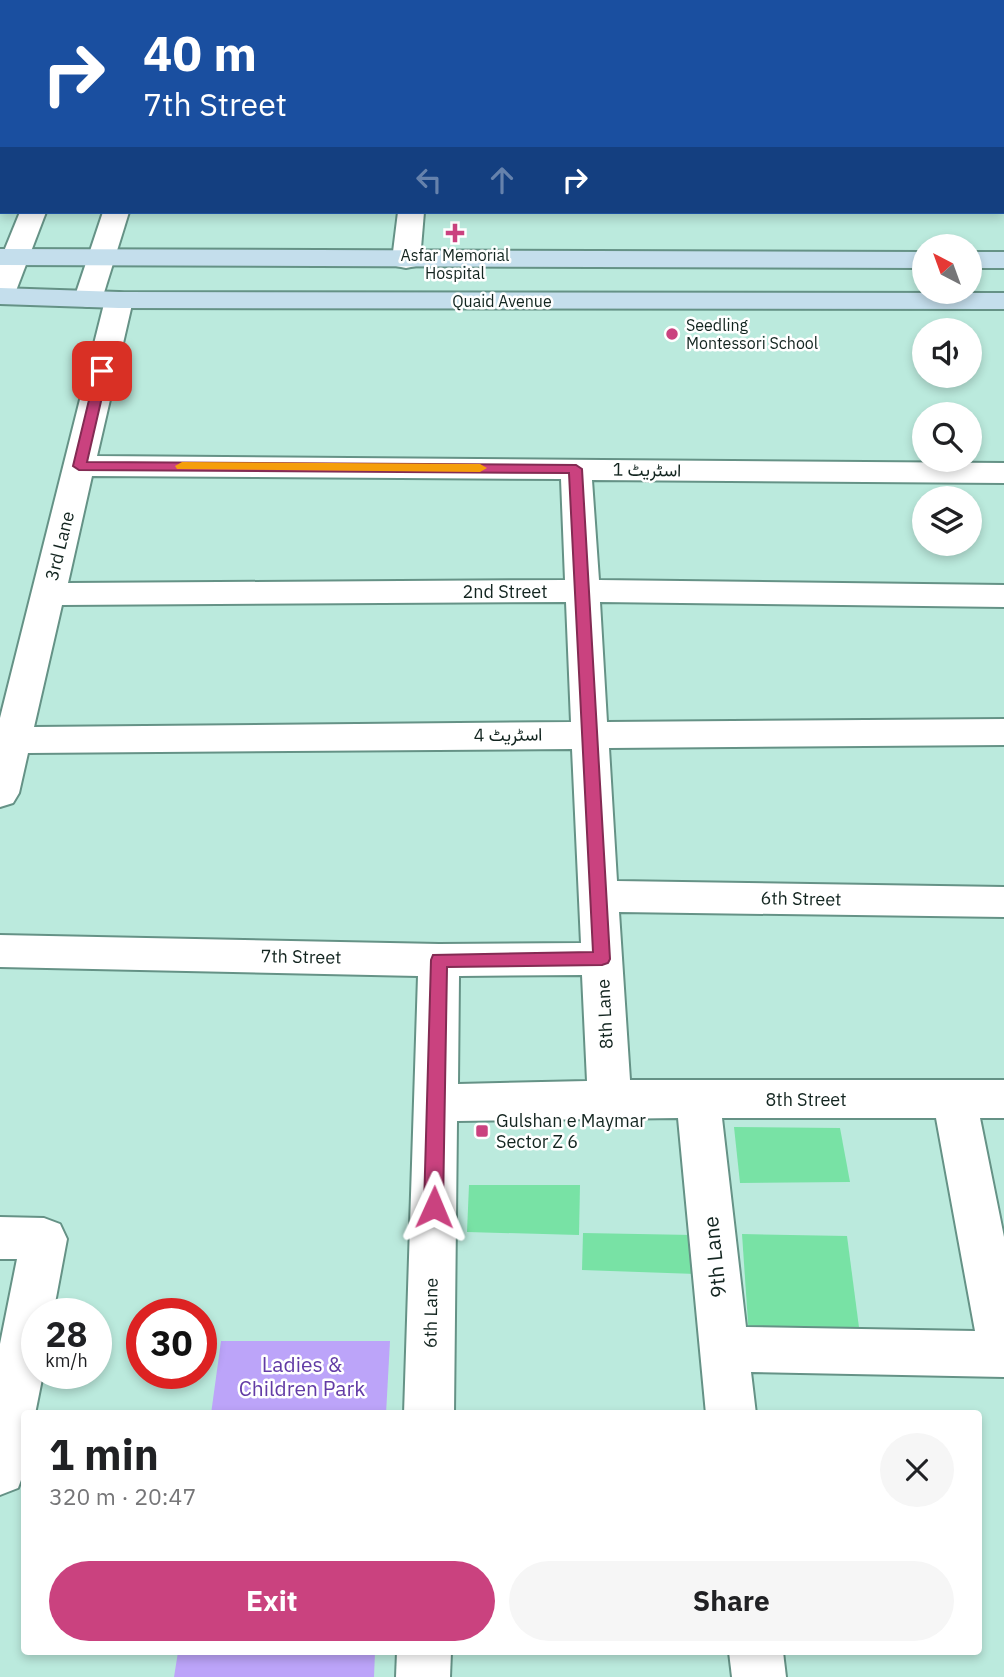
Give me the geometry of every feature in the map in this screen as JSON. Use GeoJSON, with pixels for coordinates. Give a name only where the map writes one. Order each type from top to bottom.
{"type":"FeatureCollection","features":[{"type":"Feature","properties":{"kind":"main road"},"geometry":{"type":"LineString","coordinates":[[7,257],[912,260]]}},
{"type":"Feature","properties":{"kind":"main road"},"geometry":{"type":"LineString","coordinates":[[982,260],[1004,260]]}},
{"type":"Feature","properties":{"kind":"main road","name":"Quaid Avenue"},"geometry":{"type":"LineString","coordinates":[[0,296],[104,300],[1004,301]]}},
{"type":"Feature","properties":{"kind":"street"},"geometry":{"type":"LineString","coordinates":[[0,296],[7,257],[32,214]]}},
{"type":"Feature","properties":{"kind":"street","name":"3rd Lane"},"geometry":{"type":"LineString","coordinates":[[0,793],[8,744],[49,594],[79,466],[104,300],[102,259],[115,214]]}},
{"type":"Feature","properties":{"kind":"street"},"geometry":{"type":"LineString","coordinates":[[406,260],[411,214]]}},
{"type":"Feature","properties":{"kind":"street","name":"اسٹریٹ 1"},"geometry":{"type":"LineString","coordinates":[[79,466],[1004,473]]}},
{"type":"Feature","properties":{"kind":"street","name":"8th Lane"},"geometry":{"type":"LineString","coordinates":[[576,469],[608,1099]]}},
{"type":"Feature","properties":{"kind":"street","name":"2nd Street"},"geometry":{"type":"LineString","coordinates":[[49,594],[582,592],[1004,596]]}},
{"type":"Feature","properties":{"kind":"street","name":"اسٹریٹ 4"},"geometry":{"type":"LineString","coordinates":[[8,744],[591,734],[1004,732]]}},
{"type":"Feature","properties":{"kind":"street","name":"6th Street"},"geometry":{"type":"LineString","coordinates":[[598,896],[1004,902]]}},
{"type":"Feature","properties":{"kind":"street","name":"7th Street"},"geometry":{"type":"LineString","coordinates":[[0,951],[439,960],[602,959]]}},
{"type":"Feature","properties":{"kind":"street","name":"6th Lane"},"geometry":{"type":"LineString","coordinates":[[429,1410],[439,960]]}},
{"type":"Feature","properties":{"kind":"street","name":"8th Street"},"geometry":{"type":"LineString","coordinates":[[436,1103],[608,1099],[1004,1099]]}},
{"type":"Feature","properties":{"kind":"street"},"geometry":{"type":"LineString","coordinates":[[724,1349],[1004,1354],[954,1099]]}},
{"type":"Feature","properties":{"kind":"street","name":"9th Lane"},"geometry":{"type":"LineString","coordinates":[[698,1101],[731,1410]]}},
{"type":"Feature","properties":{"kind":"street"},"geometry":{"type":"LineString","coordinates":[[0,1470],[22,1238]]}},
{"type":"Feature","properties":{"kind":"street"},"geometry":{"type":"LineString","coordinates":[[423,1677],[424,1655]]}},
{"type":"Feature","properties":{"kind":"street"},"geometry":{"type":"LineString","coordinates":[[756,1655],[759,1677]]}},
{"type":"Feature","properties":{"kind":"green space","name":"Ladies & Children Park"},"geometry":{"type":"Polygon","coordinates":[[[221,1341],[390,1341],[386,1410],[212,1410],[214,1389],[217,1389],[221,1341]]]}},
{"type":"Feature","properties":{"kind":"green space"},"geometry":{"type":"Polygon","coordinates":[[[178,1655],[375,1655],[374,1677],[174,1677],[178,1655]]]}},
{"type":"Feature","properties":{"kind":"building"},"geometry":{"type":"Polygon","coordinates":[[[734,1127],[840,1128],[850,1182],[740,1183],[734,1127]]]}},
{"type":"Feature","properties":{"kind":"building"},"geometry":{"type":"Polygon","coordinates":[[[469,1185],[580,1185],[579,1235],[467,1232],[469,1185]]]}},
{"type":"Feature","properties":{"kind":"building"},"geometry":{"type":"Polygon","coordinates":[[[583,1233],[693,1235],[696,1274],[582,1270],[583,1233]]]}},
{"type":"Feature","properties":{"kind":"building"},"geometry":{"type":"Polygon","coordinates":[[[742,1234],[847,1236],[860,1335],[749,1337],[742,1234]]]}},
{"type":"Feature","properties":{"kind":"slow traffic"},"geometry":{"type":"LineString","coordinates":[[182,466],[480,468]]}},
{"type":"Feature","properties":{"kind":"place","name":"Asfar Memorial Hospital"},"geometry":{"type":"Point","coordinates":[455,233]}},
{"type":"Feature","properties":{"kind":"place","name":"Seedling Montessori School"},"geometry":{"type":"Point","coordinates":[672,334]}},
{"type":"Feature","properties":{"kind":"place","name":"Gulshan e Maymar Sector Z 6"},"geometry":{"type":"Point","coordinates":[482,1131]}},
{"type":"Feature","properties":{"kind":"route"},"geometry":{"type":"LineString","coordinates":[[102,371],[79,466],[576,469],[602,959],[439,960],[434,1207]]}}]}
